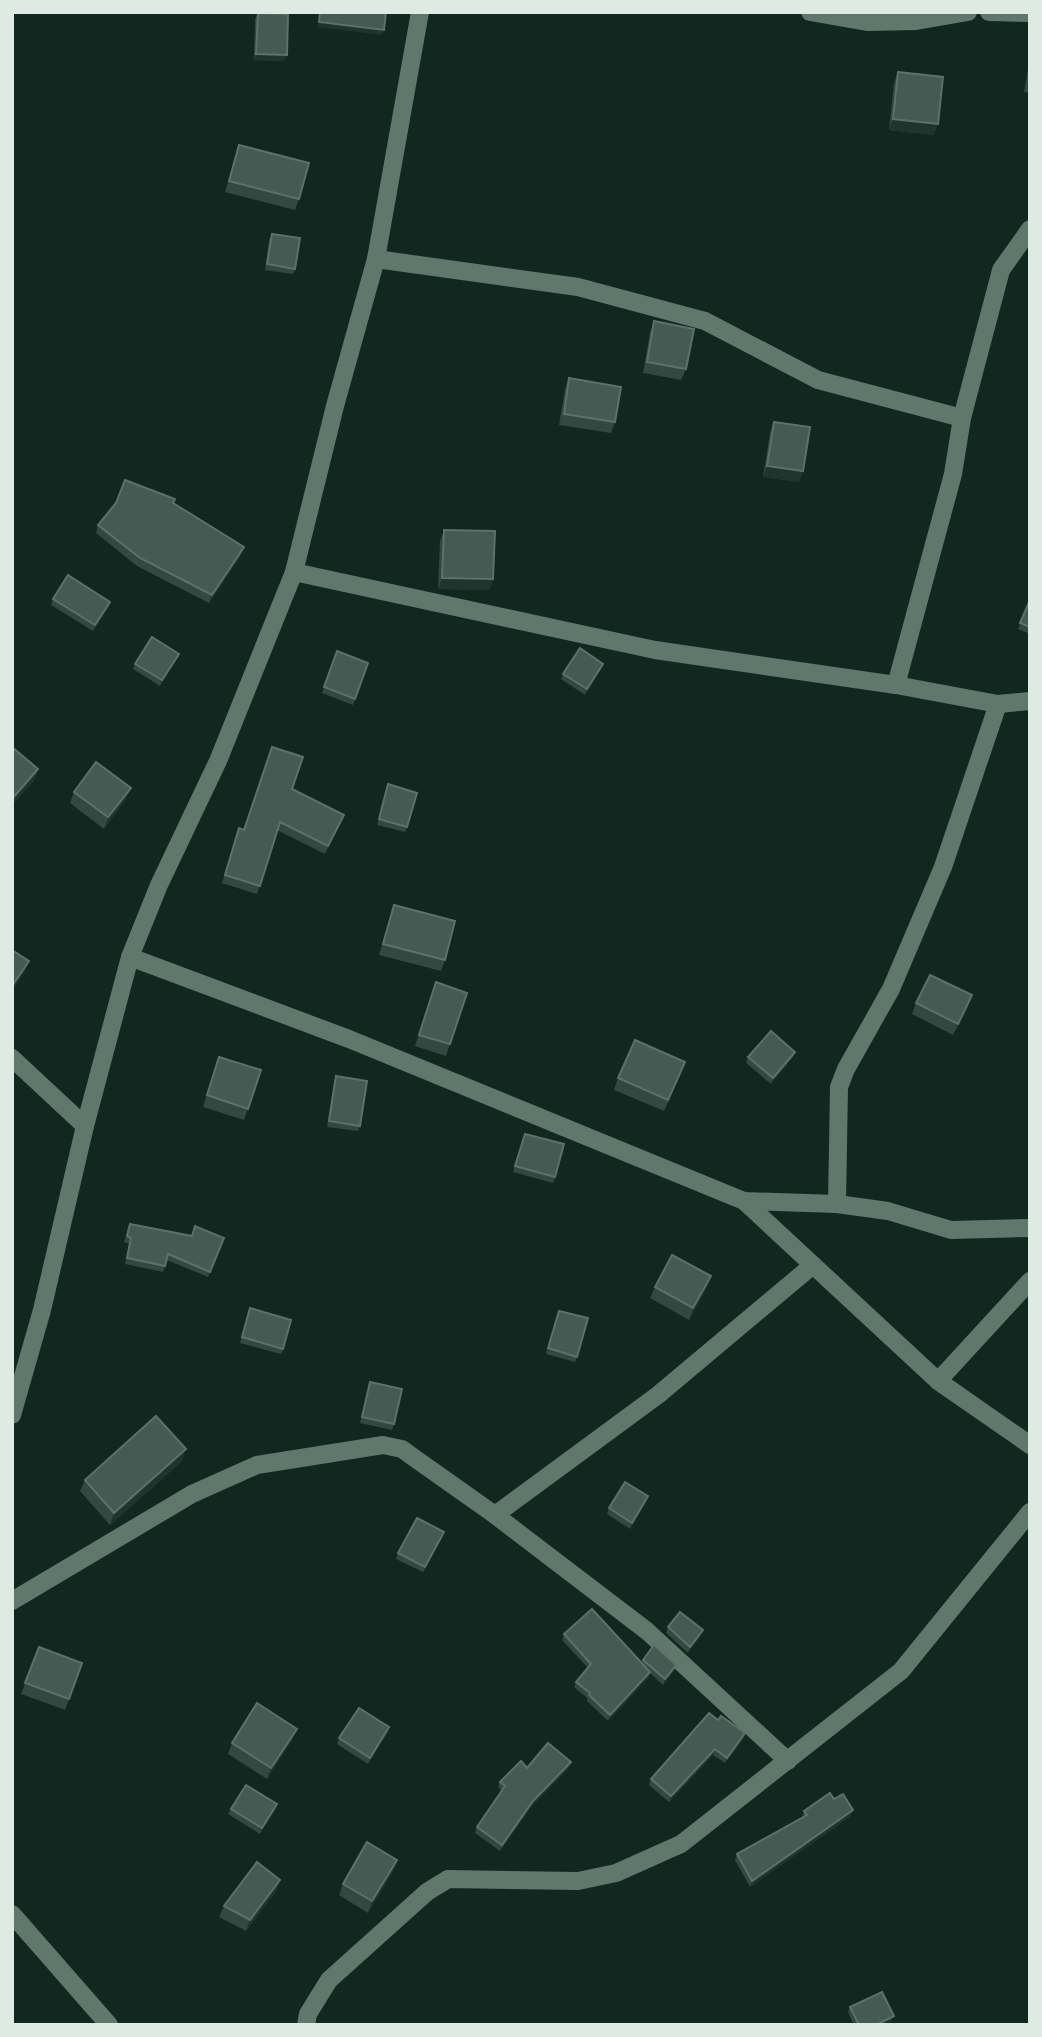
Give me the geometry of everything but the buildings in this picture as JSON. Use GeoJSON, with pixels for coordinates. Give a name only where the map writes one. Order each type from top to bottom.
{"type":"FeatureCollection","features":[{"type":"Feature","properties":{"kind":"street"},"geometry":{"type":"LineString","coordinates":[[12,1415],[42,1310],[85,1126],[130,957],[159,885],[218,761],[294,572],[335,407],[376,259],[420,12]]}},
{"type":"Feature","properties":{"kind":"street"},"geometry":{"type":"LineString","coordinates":[[810,12],[867,22],[916,21],[968,12]]}},
{"type":"Feature","properties":{"kind":"street"},"geometry":{"type":"LineString","coordinates":[[989,12],[1030,13]]}},
{"type":"Feature","properties":{"kind":"street"},"geometry":{"type":"LineString","coordinates":[[896,685],[953,474],[962,418],[1002,271],[1020,240],[1030,229]]}},
{"type":"Feature","properties":{"kind":"street"},"geometry":{"type":"LineString","coordinates":[[376,259],[578,287],[705,321],[818,380],[962,418]]}},
{"type":"Feature","properties":{"kind":"street"},"geometry":{"type":"LineString","coordinates":[[294,572],[655,650],[896,685],[998,704],[1030,701]]}},
{"type":"Feature","properties":{"kind":"street"},"geometry":{"type":"LineString","coordinates":[[837,1204],[839,1087],[846,1069],[891,989],[943,867],[998,704]]}},
{"type":"Feature","properties":{"kind":"street"},"geometry":{"type":"LineString","coordinates":[[130,957],[349,1039],[744,1201],[837,1204],[888,1210],[951,1230],[1030,1228]]}},
{"type":"Feature","properties":{"kind":"street"},"geometry":{"type":"LineString","coordinates":[[12,1058],[85,1126]]}},
{"type":"Feature","properties":{"kind":"street"},"geometry":{"type":"LineString","coordinates":[[744,1201],[938,1381],[1030,1445]]}},
{"type":"Feature","properties":{"kind":"street"},"geometry":{"type":"LineString","coordinates":[[495,1515],[658,1395],[813,1265]]}},
{"type":"Feature","properties":{"kind":"street"},"geometry":{"type":"LineString","coordinates":[[938,1381],[1030,1281]]}},
{"type":"Feature","properties":{"kind":"street"},"geometry":{"type":"LineString","coordinates":[[12,1601],[192,1494],[257,1465],[383,1445],[402,1449],[495,1515],[647,1631],[788,1761]]}},
{"type":"Feature","properties":{"kind":"street"},"geometry":{"type":"LineString","coordinates":[[306,2025],[308,2014],[330,1980],[427,1892],[448,1879],[579,1881],[615,1873],[681,1844],[901,1671],[1030,1512]]}},
{"type":"Feature","properties":{"kind":"street"},"geometry":{"type":"LineString","coordinates":[[12,1914],[109,2025]]}}]}
